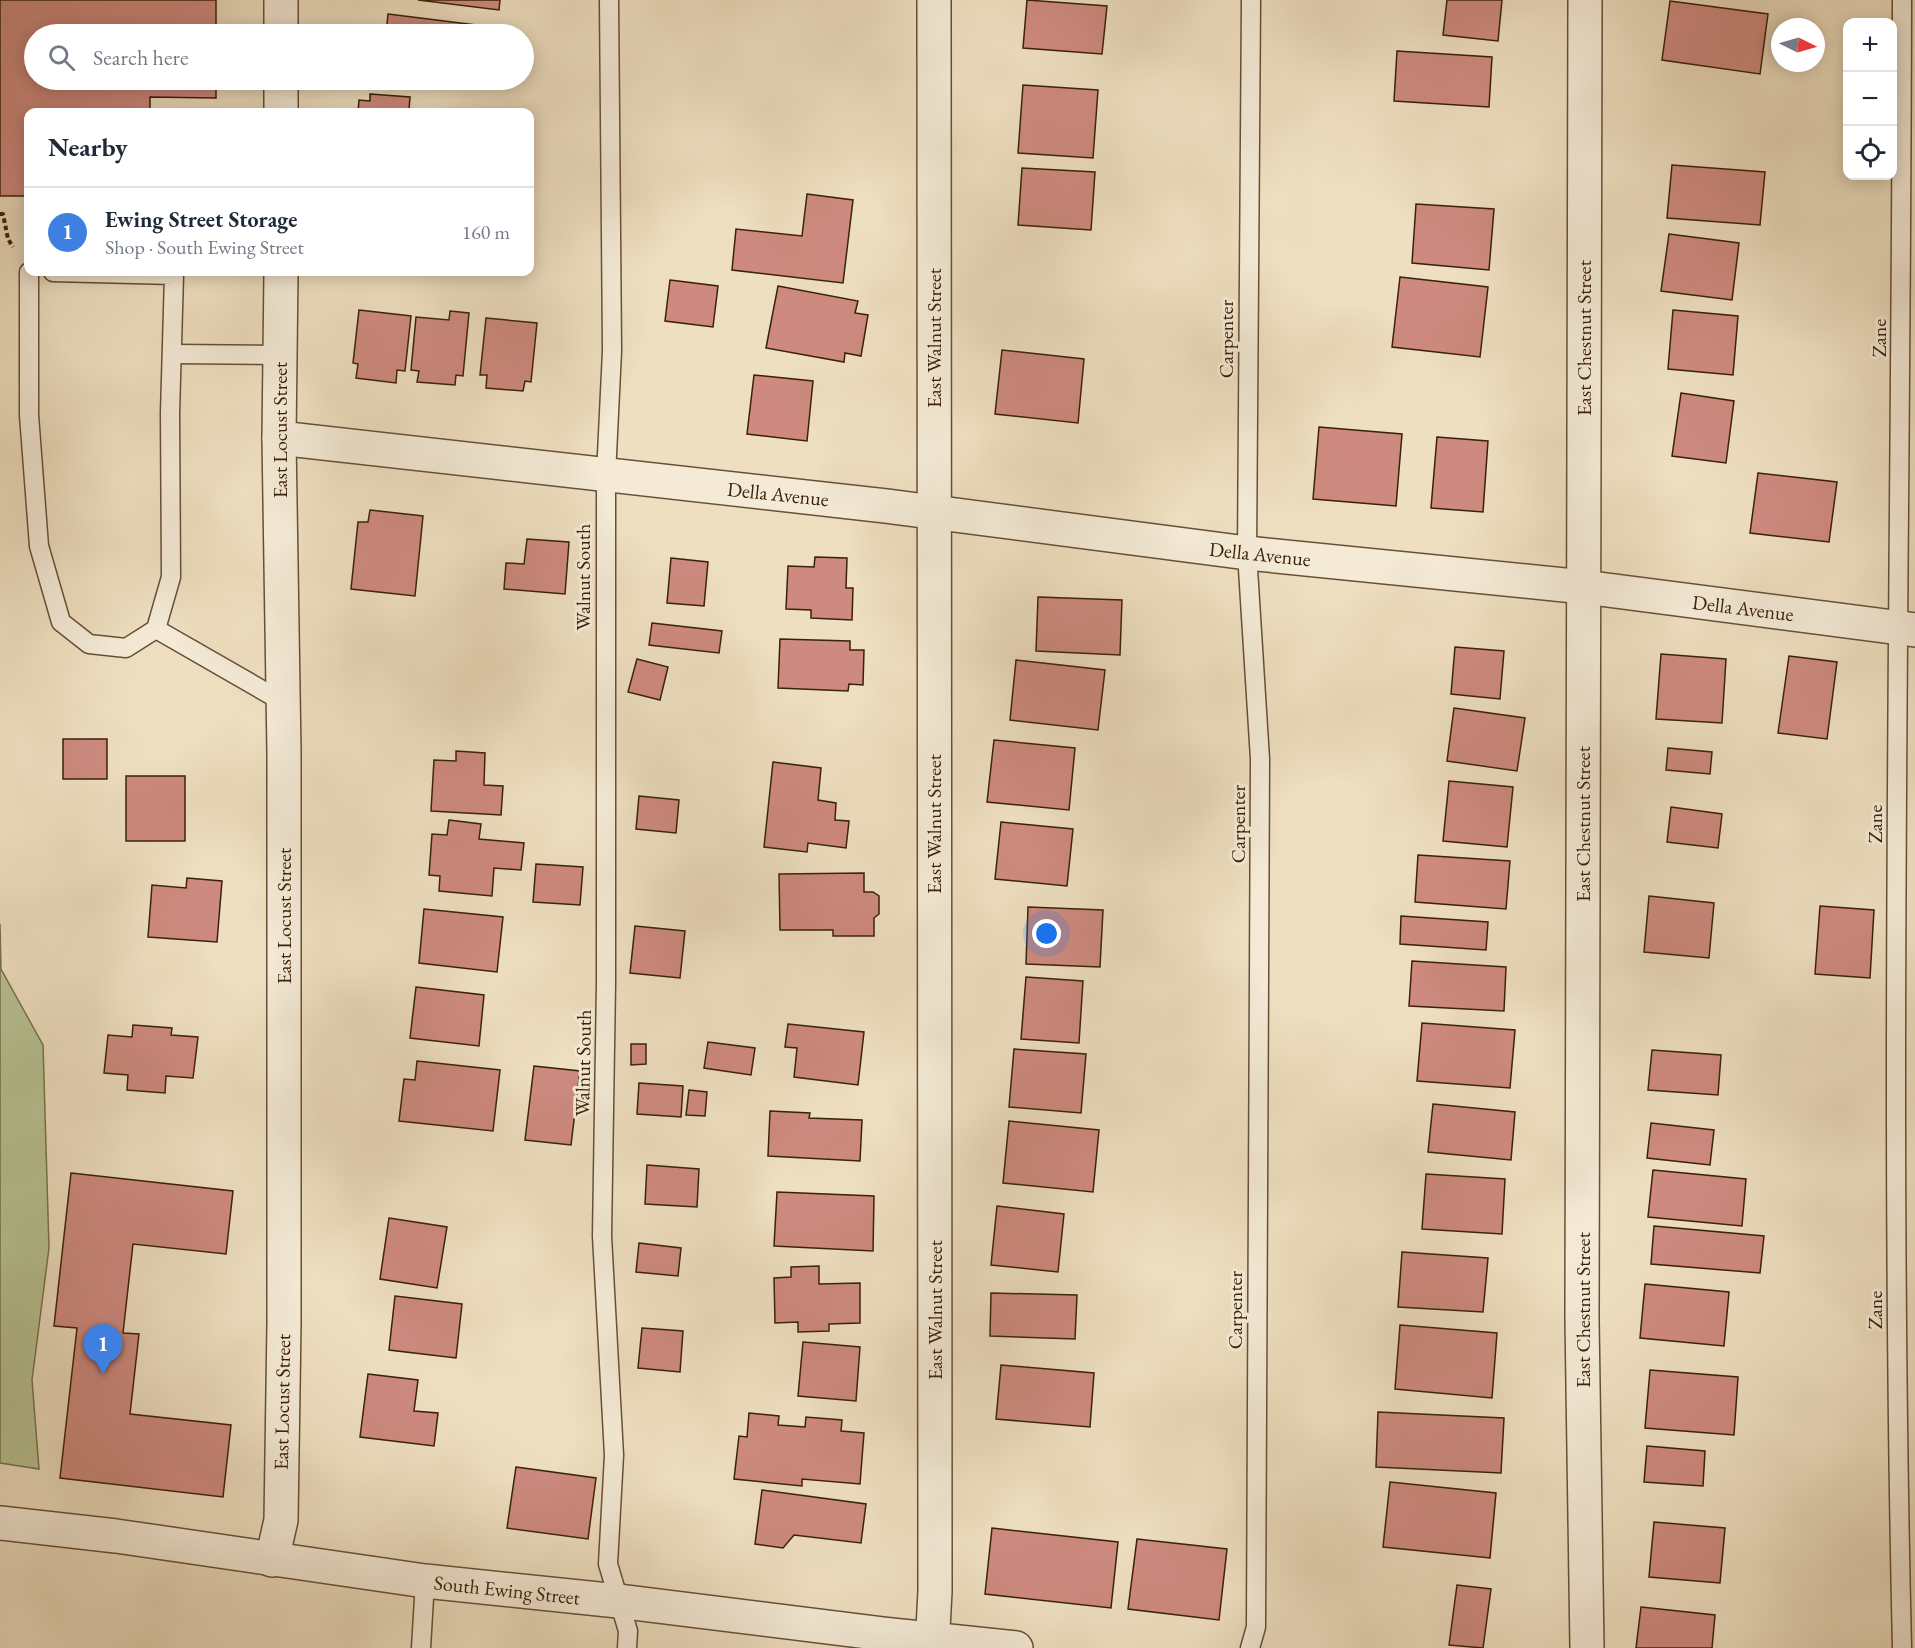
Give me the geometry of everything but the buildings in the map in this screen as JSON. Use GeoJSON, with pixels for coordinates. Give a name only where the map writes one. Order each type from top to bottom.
{"type":"FeatureCollection","features":[{"type":"Feature","properties":{"kind":"street"},"geometry":{"type":"LineString","coordinates":[[281,0],[281,24]]}},
{"type":"Feature","properties":{"kind":"street","name":"East Walnut Street"},"geometry":{"type":"LineString","coordinates":[[932,1643],[935,1591],[934,0]]}},
{"type":"Feature","properties":{"kind":"street","name":"East Chestnut Street"},"geometry":{"type":"LineString","coordinates":[[1585,0],[1582,1320],[1587,1648]]}},
{"type":"Feature","properties":{"kind":"street"},"geometry":{"type":"LineString","coordinates":[[281,90],[281,108]]}},
{"type":"Feature","properties":{"kind":"street","name":"East Locust Street"},"geometry":{"type":"LineString","coordinates":[[272,1560],[281,1520],[284,1335],[283,702],[279,438],[281,276]]}},
{"type":"Feature","properties":{"kind":"street","name":"Della Avenue"},"geometry":{"type":"LineString","coordinates":[[279,438],[886,506],[1247,553],[1584,587],[1906,629]]}},
{"type":"Feature","properties":{"kind":"street","name":"South Ewing Street"},"geometry":{"type":"LineString","coordinates":[[0,1523],[116,1536],[424,1581],[618,1601],[884,1634],[932,1643],[1016,1648]]}},
{"type":"Feature","properties":{"kind":"lane"},"geometry":{"type":"LineString","coordinates":[[606,476],[612,351],[609,0]]}},
{"type":"Feature","properties":{"kind":"lane","name":"Carpenter"},"geometry":{"type":"LineString","coordinates":[[1250,1648],[1257,1615],[1260,759],[1247,553],[1251,0]]}},
{"type":"Feature","properties":{"kind":"lane","name":"Zane"},"geometry":{"type":"LineString","coordinates":[[1902,0],[1908,336],[1897,1434],[1902,1648]]}},
{"type":"Feature","properties":{"kind":"lane"},"geometry":{"type":"LineString","coordinates":[[29,276],[29,415],[39,546],[61,622],[89,644],[126,648],[156,629],[171,577],[170,413],[174,276]]}},
{"type":"Feature","properties":{"kind":"lane"},"geometry":{"type":"LineString","coordinates":[[173,354],[280,355]]}},
{"type":"Feature","properties":{"kind":"lane","name":"Walnut South"},"geometry":{"type":"LineString","coordinates":[[606,476],[606,984],[602,1236],[614,1455],[608,1564],[628,1631],[627,1648]]}},
{"type":"Feature","properties":{"kind":"lane"},"geometry":{"type":"LineString","coordinates":[[156,629],[283,702]]}},
{"type":"Feature","properties":{"kind":"lane"},"geometry":{"type":"LineString","coordinates":[[421,1648],[424,1581]]}},
{"type":"Feature","properties":{"kind":"path"},"geometry":{"type":"LineString","coordinates":[[0,214],[3,214],[8,239],[18,255]]}},
{"type":"Feature","properties":{"kind":"green space"},"geometry":{"type":"Polygon","coordinates":[[[0,924],[1,969],[43,1045],[49,1248],[32,1380],[39,1469],[0,1463],[0,924]]]}},
{"type":"Feature","properties":{"kind":"place","name":"Ewing Street Storage"},"geometry":{"type":"Point","coordinates":[103,1374]}}]}
